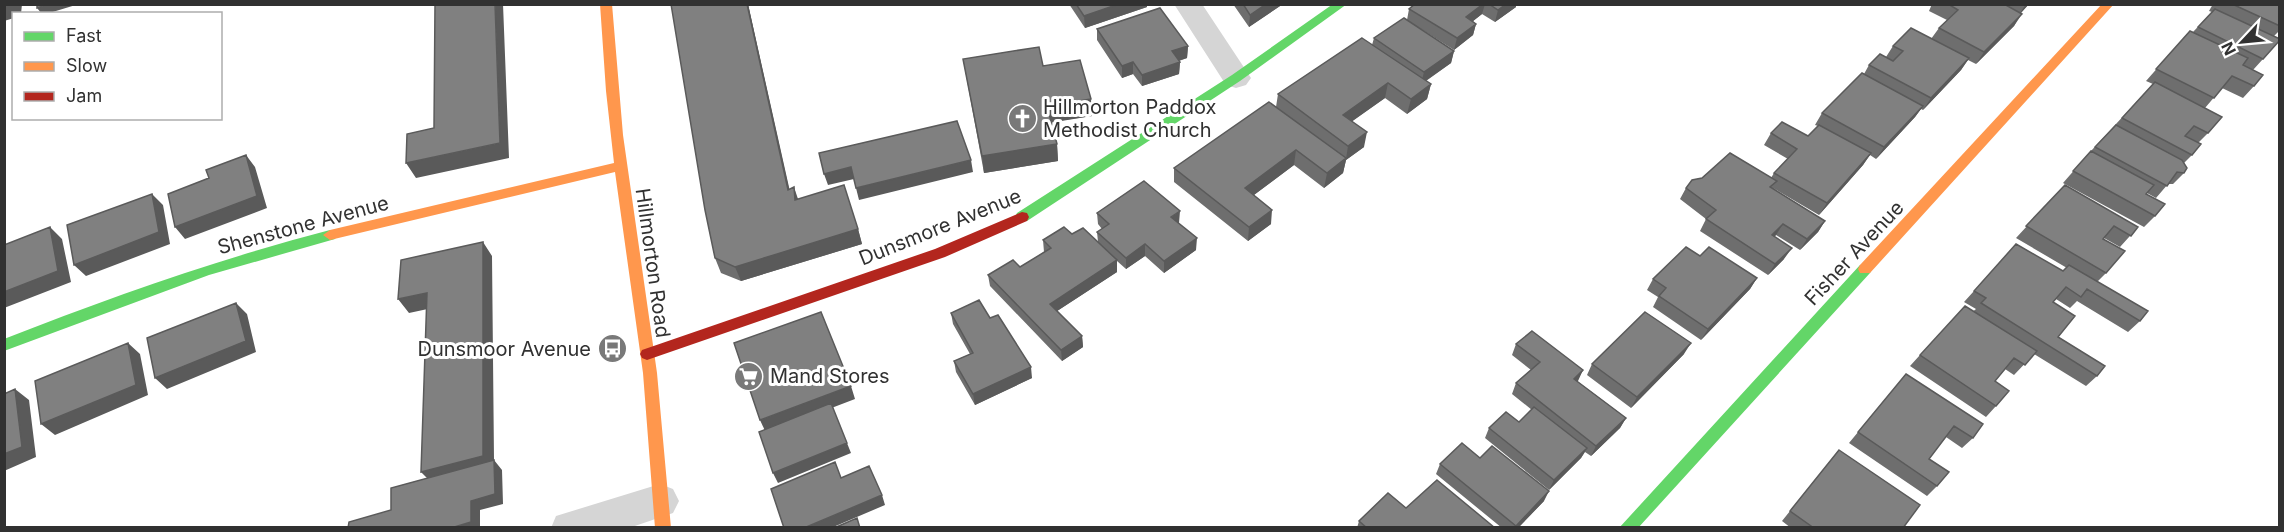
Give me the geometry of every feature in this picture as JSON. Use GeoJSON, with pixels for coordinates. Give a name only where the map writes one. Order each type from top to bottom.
{"type":"FeatureCollection","features":[{"type":"Feature","properties":{"kind":"main road","name":"Hillmorton Road"},"geometry":{"type":"LineString","coordinates":[[606,4],[619,166],[647,354],[661,514]]}},
{"type":"Feature","properties":{"kind":"main road","name":"Dunsmore Avenue"},"geometry":{"type":"LineString","coordinates":[[647,354],[940,253],[1031,213],[1236,78],[1342,4]]}},
{"type":"Feature","properties":{"kind":"main road","name":"Fisher Avenue"},"geometry":{"type":"LineString","coordinates":[[1627,528],[2109,4]]}},
{"type":"Feature","properties":{"kind":"main road","name":"Shenstone Avenue"},"geometry":{"type":"LineString","coordinates":[[4,345],[102,306],[273,249],[619,166]]}},
{"type":"Feature","properties":{"kind":"street"},"geometry":{"type":"LineString","coordinates":[[1188,4],[1236,78]]}},
{"type":"Feature","properties":{"kind":"street"},"geometry":{"type":"LineString","coordinates":[[570,528],[661,514]]}},
{"type":"Feature","properties":{"kind":"building"},"geometry":{"type":"Polygon","coordinates":[[[37,4],[49,4],[37,8],[37,4]]]}},
{"type":"Feature","properties":{"kind":"building"},"geometry":{"type":"Polygon","coordinates":[[[435,4],[495,4],[500,143],[406,163],[407,134],[434,128],[435,4]]]}},
{"type":"Feature","properties":{"kind":"building"},"geometry":{"type":"Polygon","coordinates":[[[671,4],[747,4],[788,190],[794,187],[795,200],[844,185],[858,229],[735,267],[715,258],[671,4]]]}},
{"type":"Feature","properties":{"kind":"building"},"geometry":{"type":"Polygon","coordinates":[[[1076,4],[1119,4],[1084,16],[1076,4]]]}},
{"type":"Feature","properties":{"kind":"building"},"geometry":{"type":"Polygon","coordinates":[[[1243,4],[1266,4],[1250,15],[1243,4]]]}},
{"type":"Feature","properties":{"kind":"building"},"geometry":{"type":"Polygon","coordinates":[[[1415,4],[1483,4],[1466,17],[1476,24],[1457,38],[1409,9],[1415,4]]]}},
{"type":"Feature","properties":{"kind":"building"},"geometry":{"type":"Polygon","coordinates":[[[1489,4],[1506,4],[1498,10],[1489,4]]]}},
{"type":"Feature","properties":{"kind":"building"},"geometry":{"type":"Polygon","coordinates":[[[1948,4],[2004,4],[2022,14],[1984,52],[1939,28],[1958,10],[1948,4]]]}},
{"type":"Feature","properties":{"kind":"building"},"geometry":{"type":"Polygon","coordinates":[[[2232,4],[2280,4],[2280,26],[2232,4]]]}},
{"type":"Feature","properties":{"kind":"building"},"geometry":{"type":"Polygon","coordinates":[[[1160,8],[1188,46],[1172,51],[1180,62],[1142,75],[1133,62],[1122,66],[1097,29],[1160,8]]]}},
{"type":"Feature","properties":{"kind":"building"},"geometry":{"type":"Polygon","coordinates":[[[2215,9],[2280,40],[2263,59],[2198,27],[2215,9]]]}},
{"type":"Feature","properties":{"kind":"building"},"geometry":{"type":"Polygon","coordinates":[[[1404,18],[1454,51],[1424,72],[1374,38],[1404,18]]]}},
{"type":"Feature","properties":{"kind":"building"},"geometry":{"type":"Polygon","coordinates":[[[1911,28],[1969,58],[1931,98],[1869,65],[1880,54],[1893,61],[1903,51],[1893,46],[1911,28]]]}},
{"type":"Feature","properties":{"kind":"building"},"geometry":{"type":"Polygon","coordinates":[[[2190,31],[2248,58],[2243,65],[2263,75],[2254,86],[2232,76],[2214,98],[2156,69],[2190,31]]]}},
{"type":"Feature","properties":{"kind":"building"},"geometry":{"type":"Polygon","coordinates":[[[1362,38],[1431,84],[1411,99],[1388,83],[1343,115],[1367,132],[1348,146],[1278,94],[1362,38]]]}},
{"type":"Feature","properties":{"kind":"building","name":"Hillmorton Paddox Methodist Church"},"geometry":{"type":"Polygon","coordinates":[[[1039,47],[1043,66],[1080,60],[1091,99],[1047,106],[1057,144],[982,156],[963,59],[1039,47]]]}},
{"type":"Feature","properties":{"kind":"building"},"geometry":{"type":"Polygon","coordinates":[[[1862,73],[1923,106],[1884,147],[1822,113],[1862,73]]]}},
{"type":"Feature","properties":{"kind":"building"},"geometry":{"type":"Polygon","coordinates":[[[2155,82],[2222,117],[2208,133],[2194,126],[2185,136],[2201,144],[2192,155],[2122,118],[2155,82]]]}},
{"type":"Feature","properties":{"kind":"building"},"geometry":{"type":"Polygon","coordinates":[[[1269,102],[1346,158],[1327,173],[1296,150],[1245,188],[1272,210],[1249,227],[1174,168],[1269,102]]]}},
{"type":"Feature","properties":{"kind":"building"},"geometry":{"type":"Polygon","coordinates":[[[957,121],[971,160],[856,188],[851,167],[824,174],[819,153],[957,121]]]}},
{"type":"Feature","properties":{"kind":"building"},"geometry":{"type":"Polygon","coordinates":[[[1782,122],[1808,136],[1819,125],[1871,153],[1827,203],[1774,173],[1797,149],[1771,133],[1782,122]]]}},
{"type":"Feature","properties":{"kind":"building"},"geometry":{"type":"Polygon","coordinates":[[[2116,125],[2182,160],[2187,168],[2184,173],[2177,172],[2167,186],[2095,147],[2116,125]]]}},
{"type":"Feature","properties":{"kind":"building"},"geometry":{"type":"Polygon","coordinates":[[[2091,151],[2154,185],[2146,194],[2165,204],[2155,216],[2073,171],[2091,151]]]}},
{"type":"Feature","properties":{"kind":"building"},"geometry":{"type":"Polygon","coordinates":[[[1730,153],[1777,181],[1770,187],[1825,221],[1807,239],[1783,224],[1772,235],[1792,248],[1775,264],[1706,219],[1716,210],[1686,188],[1692,180],[1702,178],[1730,153]]]}},
{"type":"Feature","properties":{"kind":"building"},"geometry":{"type":"Polygon","coordinates":[[[246,155],[257,196],[175,227],[168,194],[209,178],[206,170],[246,155]]]}},
{"type":"Feature","properties":{"kind":"building"},"geometry":{"type":"Polygon","coordinates":[[[1144,181],[1180,211],[1171,217],[1197,238],[1164,261],[1145,244],[1126,258],[1097,232],[1109,224],[1097,213],[1144,181]]]}},
{"type":"Feature","properties":{"kind":"building"},"geometry":{"type":"Polygon","coordinates":[[[2065,185],[2138,227],[2131,236],[2114,226],[2103,239],[2125,251],[2106,273],[2026,226],[2065,185]]]}},
{"type":"Feature","properties":{"kind":"building"},"geometry":{"type":"Polygon","coordinates":[[[152,194],[159,232],[74,265],[67,225],[152,194]]]}},
{"type":"Feature","properties":{"kind":"building"},"geometry":{"type":"Polygon","coordinates":[[[50,227],[58,271],[4,292],[4,245],[50,227]]]}},
{"type":"Feature","properties":{"kind":"building"},"geometry":{"type":"Polygon","coordinates":[[[1064,227],[1072,234],[1083,228],[1117,260],[1050,304],[1082,336],[1061,350],[988,275],[1013,260],[1020,267],[1051,248],[1043,240],[1064,227]]]}},
{"type":"Feature","properties":{"kind":"building"},"geometry":{"type":"Polygon","coordinates":[[[483,242],[483,456],[421,472],[427,293],[398,299],[401,260],[483,242]]]}},
{"type":"Feature","properties":{"kind":"building"},"geometry":{"type":"Polygon","coordinates":[[[2016,244],[2063,271],[2069,265],[2148,311],[2140,321],[2087,289],[2081,297],[2066,287],[2053,302],[2075,316],[2058,337],[2105,366],[2097,376],[1981,303],[1986,298],[1974,291],[2016,244]]]}},
{"type":"Feature","properties":{"kind":"building"},"geometry":{"type":"Polygon","coordinates":[[[1686,247],[1700,256],[1709,247],[1757,278],[1708,329],[1659,296],[1666,288],[1653,279],[1686,247]]]}},
{"type":"Feature","properties":{"kind":"building"},"geometry":{"type":"Polygon","coordinates":[[[979,300],[990,318],[998,315],[1031,367],[973,394],[954,361],[973,353],[951,313],[979,300]]]}},
{"type":"Feature","properties":{"kind":"building"},"geometry":{"type":"Polygon","coordinates":[[[236,303],[246,341],[155,378],[147,338],[236,303]]]}},
{"type":"Feature","properties":{"kind":"building"},"geometry":{"type":"Polygon","coordinates":[[[1965,306],[2037,351],[2025,365],[2014,358],[1995,381],[2009,391],[1996,406],[1920,355],[1965,306]]]}},
{"type":"Feature","properties":{"kind":"building"},"geometry":{"type":"Polygon","coordinates":[[[821,312],[851,386],[760,420],[734,343],[821,312]]]}},
{"type":"Feature","properties":{"kind":"building"},"geometry":{"type":"Polygon","coordinates":[[[1645,312],[1691,343],[1637,397],[1592,364],[1645,312]]]}},
{"type":"Feature","properties":{"kind":"building"},"geometry":{"type":"Polygon","coordinates":[[[1532,331],[1583,370],[1574,379],[1626,418],[1596,446],[1516,383],[1540,362],[1516,344],[1532,331]]]}},
{"type":"Feature","properties":{"kind":"building"},"geometry":{"type":"Polygon","coordinates":[[[128,343],[136,385],[41,424],[35,381],[128,343]]]}},
{"type":"Feature","properties":{"kind":"building"},"geometry":{"type":"Polygon","coordinates":[[[1906,374],[1983,424],[1973,438],[1954,426],[1929,459],[1949,472],[1937,486],[1858,432],[1906,374]]]}},
{"type":"Feature","properties":{"kind":"building"},"geometry":{"type":"Polygon","coordinates":[[[15,389],[22,447],[4,454],[4,394],[15,389]]]}},
{"type":"Feature","properties":{"kind":"building"},"geometry":{"type":"Polygon","coordinates":[[[831,403],[847,443],[773,473],[759,432],[831,403]]]}},
{"type":"Feature","properties":{"kind":"building"},"geometry":{"type":"Polygon","coordinates":[[[1534,407],[1587,448],[1554,480],[1489,428],[1506,412],[1519,422],[1534,407]]]}},
{"type":"Feature","properties":{"kind":"building"},"geometry":{"type":"Polygon","coordinates":[[[1462,443],[1480,458],[1492,446],[1549,491],[1516,526],[1440,464],[1462,443]]]}},
{"type":"Feature","properties":{"kind":"building"},"geometry":{"type":"Polygon","coordinates":[[[1839,450],[1920,505],[1903,528],[1814,528],[1790,511],[1839,450]]]}},
{"type":"Feature","properties":{"kind":"building"},"geometry":{"type":"Polygon","coordinates":[[[494,460],[495,494],[471,501],[471,522],[451,528],[348,528],[349,522],[391,510],[391,488],[494,460]]]}},
{"type":"Feature","properties":{"kind":"building"},"geometry":{"type":"Polygon","coordinates":[[[835,462],[841,478],[869,466],[882,495],[804,528],[784,528],[771,489],[835,462]]]}},
{"type":"Feature","properties":{"kind":"building"},"geometry":{"type":"Polygon","coordinates":[[[1437,480],[1495,528],[1367,528],[1359,521],[1388,493],[1406,508],[1437,480]]]}},
{"type":"Feature","properties":{"kind":"building"},"geometry":{"type":"Polygon","coordinates":[[[857,518],[860,528],[834,528],[857,518]]]}},
{"type":"Feature","properties":{"kind":"traffic: fast"},"geometry":{"type":"LineString","coordinates":[[1022,217],[1236,78],[1342,4]]}},
{"type":"Feature","properties":{"kind":"traffic: fast"},"geometry":{"type":"LineString","coordinates":[[4,345],[206,271],[330,235]]}},
{"type":"Feature","properties":{"kind":"traffic: fast"},"geometry":{"type":"LineString","coordinates":[[1627,528],[1865,269]]}},
{"type":"Feature","properties":{"kind":"traffic: slow"},"geometry":{"type":"LineString","coordinates":[[606,4],[608,48],[622,178],[650,373],[663,528]]}},
{"type":"Feature","properties":{"kind":"traffic: slow"},"geometry":{"type":"LineString","coordinates":[[1865,269],[2109,4]]}},
{"type":"Feature","properties":{"kind":"traffic: slow"},"geometry":{"type":"LineString","coordinates":[[330,235],[619,166]]}},
{"type":"Feature","properties":{"kind":"traffic: jam"},"geometry":{"type":"LineString","coordinates":[[647,354],[940,253],[1022,217]]}},
{"type":"Feature","properties":{"kind":"place","name":"Hillmorton Paddox Methodist Church"},"geometry":{"type":"Point","coordinates":[1022,119]}},
{"type":"Feature","properties":{"kind":"place","name":"Dunsmoor Avenue"},"geometry":{"type":"Point","coordinates":[612,349]}},
{"type":"Feature","properties":{"kind":"place","name":"Mand Stores"},"geometry":{"type":"Point","coordinates":[749,376]}}]}
